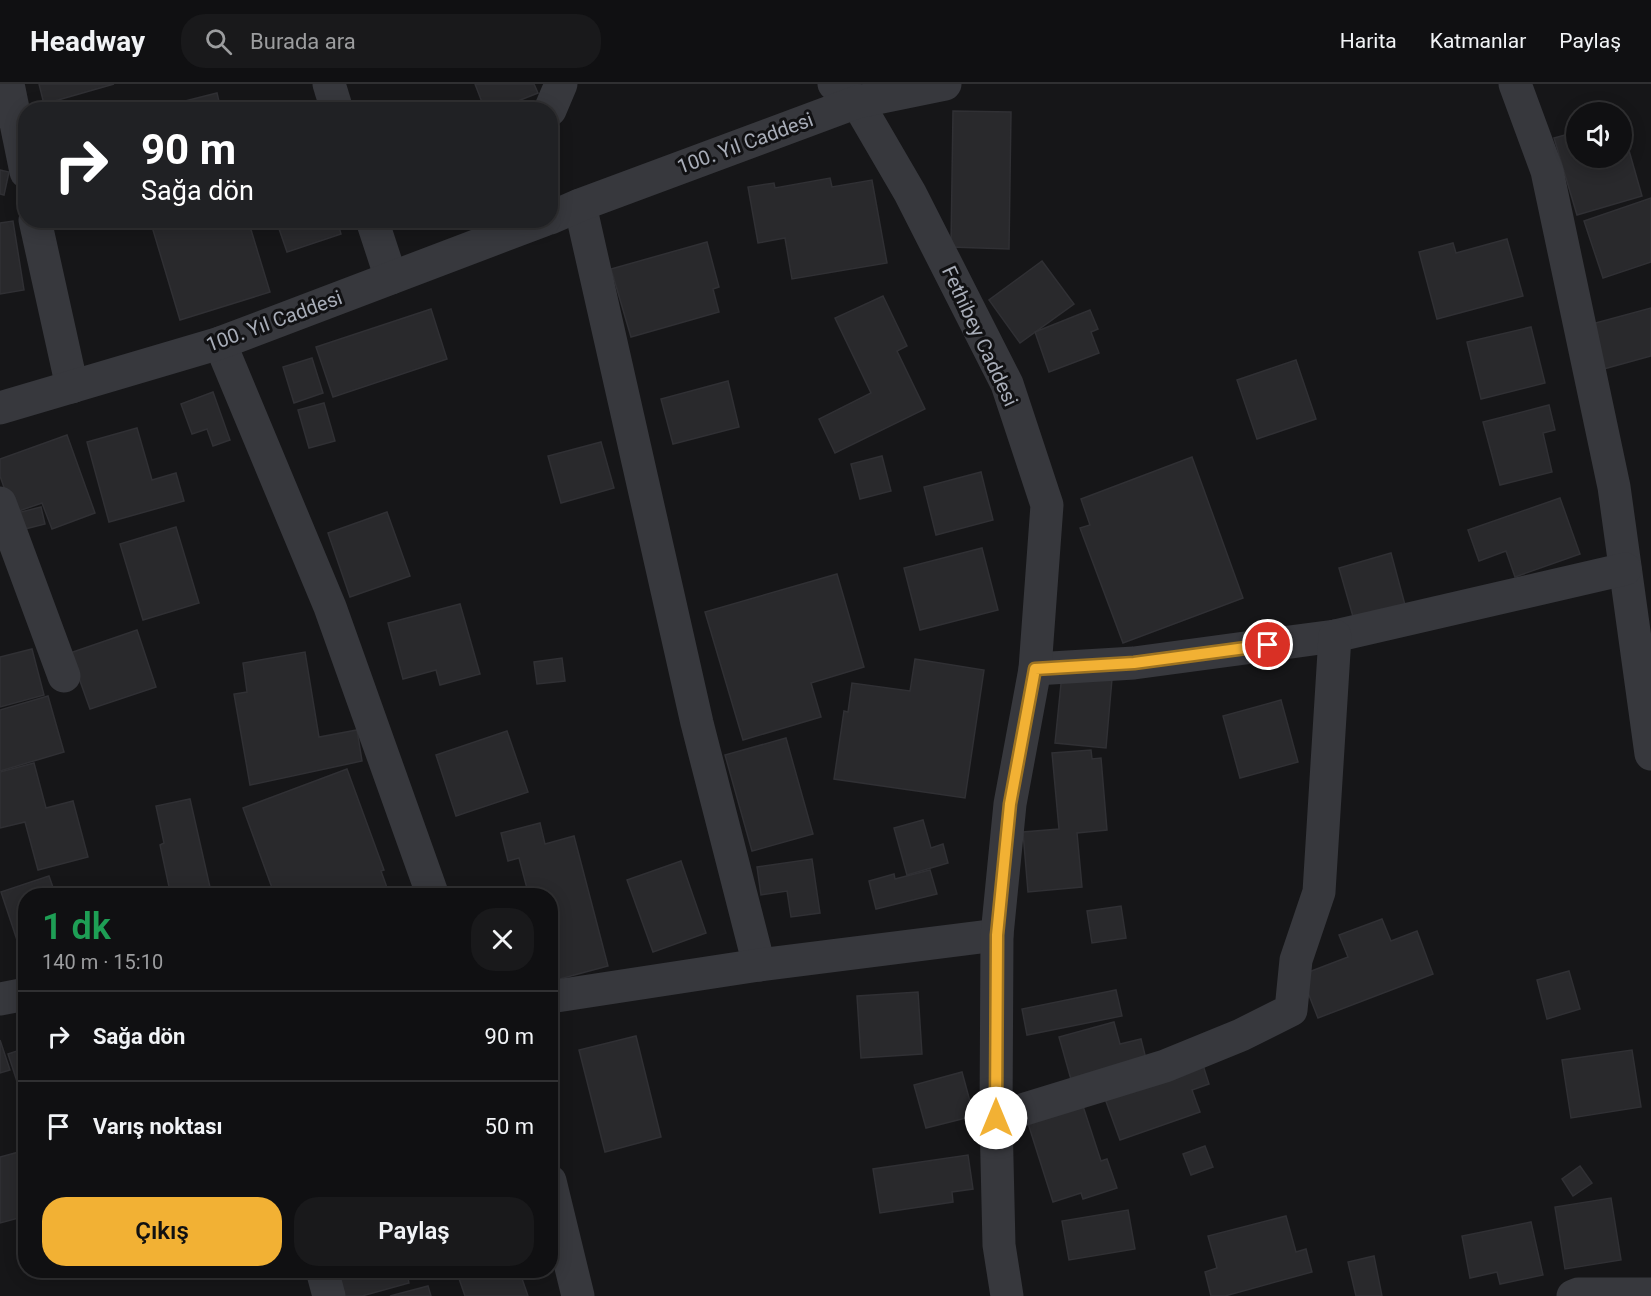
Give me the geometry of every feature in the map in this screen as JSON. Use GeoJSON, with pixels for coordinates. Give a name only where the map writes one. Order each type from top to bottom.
{"type":"FeatureCollection","features":[{"type":"Feature","properties":{"kind":"street"},"geometry":{"type":"LineString","coordinates":[[8,84],[18,133]]}},
{"type":"Feature","properties":{"kind":"street"},"geometry":{"type":"LineString","coordinates":[[329,84],[335,102]]}},
{"type":"Feature","properties":{"kind":"street"},"geometry":{"type":"LineString","coordinates":[[553,102],[561,84]]}},
{"type":"Feature","properties":{"kind":"street","name":"100. Yıl Caddesi"},"geometry":{"type":"LineString","coordinates":[[565,211],[845,93],[945,84]]}},
{"type":"Feature","properties":{"kind":"street"},"geometry":{"type":"LineString","coordinates":[[1515,84],[1547,171],[1614,487],[1651,754]]}},
{"type":"Feature","properties":{"kind":"street","name":"Fethibey Caddesi"},"geometry":{"type":"LineString","coordinates":[[845,93],[910,193],[1007,384],[1047,505],[1035,669],[1010,804],[997,935],[996,1118],[999,1245],[1007,1296]]}},
{"type":"Feature","properties":{"kind":"street"},"geometry":{"type":"LineString","coordinates":[[565,211],[759,965]]}},
{"type":"Feature","properties":{"kind":"street"},"geometry":{"type":"LineString","coordinates":[[37,228],[72,387]]}},
{"type":"Feature","properties":{"kind":"street"},"geometry":{"type":"LineString","coordinates":[[375,228],[391,278]]}},
{"type":"Feature","properties":{"kind":"street","name":"100. Yıl Caddesi"},"geometry":{"type":"LineString","coordinates":[[0,408],[220,343],[391,278],[499,229]]}},
{"type":"Feature","properties":{"kind":"street"},"geometry":{"type":"LineString","coordinates":[[220,343],[330,607],[430,888]]}},
{"type":"Feature","properties":{"kind":"street"},"geometry":{"type":"LineString","coordinates":[[0,503],[64,675]]}},
{"type":"Feature","properties":{"kind":"street"},"geometry":{"type":"LineString","coordinates":[[1035,669],[1134,663],[1335,636],[1625,569]]}},
{"type":"Feature","properties":{"kind":"street"},"geometry":{"type":"LineString","coordinates":[[996,1118],[1166,1066],[1241,1035],[1291,1010],[1296,960],[1319,891],[1335,636]]}},
{"type":"Feature","properties":{"kind":"street"},"geometry":{"type":"LineString","coordinates":[[558,996],[759,965],[997,935]]}},
{"type":"Feature","properties":{"kind":"street"},"geometry":{"type":"LineString","coordinates":[[0,999],[18,996]]}},
{"type":"Feature","properties":{"kind":"street"},"geometry":{"type":"LineString","coordinates":[[558,1214],[578,1296]]}},
{"type":"Feature","properties":{"kind":"street"},"geometry":{"type":"LineString","coordinates":[[324,1278],[329,1296]]}},
{"type":"Feature","properties":{"kind":"street"},"geometry":{"type":"LineString","coordinates":[[1573,1296],[1578,1294],[1651,1294]]}},
{"type":"Feature","properties":{"kind":"building"},"geometry":{"type":"Polygon","coordinates":[[[39,84],[114,84],[51,102],[44,102],[39,84]]]}},
{"type":"Feature","properties":{"kind":"building"},"geometry":{"type":"Polygon","coordinates":[[[475,84],[534,84],[538,93],[515,102],[482,102],[475,84]]]}},
{"type":"Feature","properties":{"kind":"building"},"geometry":{"type":"Polygon","coordinates":[[[217,93],[219,102],[181,102],[217,93]]]}},
{"type":"Feature","properties":{"kind":"building"},"geometry":{"type":"Polygon","coordinates":[[[953,111],[1011,112],[1009,249],[951,247],[953,111]]]}},
{"type":"Feature","properties":{"kind":"building"},"geometry":{"type":"Polygon","coordinates":[[[1566,135],[1566,168],[1632,168],[1632,161],[1642,196],[1577,215],[1554,138],[1566,135]]]}},
{"type":"Feature","properties":{"kind":"building"},"geometry":{"type":"Polygon","coordinates":[[[0,170],[9,172],[4,195],[0,194],[0,170]]]}},
{"type":"Feature","properties":{"kind":"building"},"geometry":{"type":"Polygon","coordinates":[[[830,178],[832,187],[872,180],[887,263],[792,279],[785,238],[758,243],[748,187],[774,183],[775,188],[830,178]]]}},
{"type":"Feature","properties":{"kind":"building"},"geometry":{"type":"Polygon","coordinates":[[[1651,198],[1651,262],[1603,278],[1584,221],[1651,198]]]}},
{"type":"Feature","properties":{"kind":"building"},"geometry":{"type":"Polygon","coordinates":[[[13,221],[24,290],[0,294],[0,223],[13,221]]]}},
{"type":"Feature","properties":{"kind":"building"},"geometry":{"type":"Polygon","coordinates":[[[152,228],[250,228],[270,292],[180,320],[152,228]]]}},
{"type":"Feature","properties":{"kind":"building"},"geometry":{"type":"Polygon","coordinates":[[[279,228],[339,228],[341,234],[287,252],[279,228]]]}},
{"type":"Feature","properties":{"kind":"building"},"geometry":{"type":"Polygon","coordinates":[[[1507,239],[1523,296],[1437,319],[1419,252],[1453,243],[1456,253],[1507,239]]]}},
{"type":"Feature","properties":{"kind":"building"},"geometry":{"type":"Polygon","coordinates":[[[707,242],[719,287],[713,289],[719,312],[631,337],[611,269],[707,242]]]}},
{"type":"Feature","properties":{"kind":"building"},"geometry":{"type":"Polygon","coordinates":[[[1042,261],[1074,304],[1020,343],[989,300],[1042,261]]]}},
{"type":"Feature","properties":{"kind":"building"},"geometry":{"type":"Polygon","coordinates":[[[883,296],[907,346],[897,351],[925,409],[835,453],[819,419],[871,393],[835,318],[883,296]]]}},
{"type":"Feature","properties":{"kind":"building"},"geometry":{"type":"Polygon","coordinates":[[[1651,308],[1651,356],[1600,370],[1588,325],[1651,308]]]}},
{"type":"Feature","properties":{"kind":"building"},"geometry":{"type":"Polygon","coordinates":[[[431,309],[447,359],[333,397],[316,347],[431,309]]]}},
{"type":"Feature","properties":{"kind":"building"},"geometry":{"type":"Polygon","coordinates":[[[1090,310],[1098,329],[1091,332],[1099,353],[1049,372],[1035,332],[1090,310]]]}},
{"type":"Feature","properties":{"kind":"building"},"geometry":{"type":"Polygon","coordinates":[[[1531,327],[1545,383],[1481,399],[1467,342],[1531,327]]]}},
{"type":"Feature","properties":{"kind":"building"},"geometry":{"type":"Polygon","coordinates":[[[312,358],[323,393],[294,403],[283,367],[312,358]]]}},
{"type":"Feature","properties":{"kind":"building"},"geometry":{"type":"Polygon","coordinates":[[[1296,360],[1316,419],[1257,439],[1237,380],[1296,360]]]}},
{"type":"Feature","properties":{"kind":"building"},"geometry":{"type":"Polygon","coordinates":[[[728,381],[739,427],[673,444],[661,399],[728,381]]]}},
{"type":"Feature","properties":{"kind":"building"},"geometry":{"type":"Polygon","coordinates":[[[213,392],[230,440],[213,446],[207,429],[192,434],[181,404],[213,392]]]}},
{"type":"Feature","properties":{"kind":"building"},"geometry":{"type":"Polygon","coordinates":[[[324,403],[335,441],[309,448],[298,410],[324,403]]]}},
{"type":"Feature","properties":{"kind":"building"},"geometry":{"type":"Polygon","coordinates":[[[1549,405],[1555,430],[1543,433],[1552,472],[1500,485],[1483,422],[1549,405]]]}},
{"type":"Feature","properties":{"kind":"building"},"geometry":{"type":"Polygon","coordinates":[[[137,428],[152,480],[176,473],[184,501],[109,522],[87,442],[137,428]]]}},
{"type":"Feature","properties":{"kind":"building"},"geometry":{"type":"Polygon","coordinates":[[[67,435],[95,513],[52,529],[42,503],[13,513],[0,476],[0,459],[67,435]]]}},
{"type":"Feature","properties":{"kind":"building"},"geometry":{"type":"Polygon","coordinates":[[[601,442],[614,488],[561,503],[548,456],[601,442]]]}},
{"type":"Feature","properties":{"kind":"building"},"geometry":{"type":"Polygon","coordinates":[[[882,456],[891,491],[860,499],[851,464],[882,456]]]}},
{"type":"Feature","properties":{"kind":"building"},"geometry":{"type":"Polygon","coordinates":[[[1192,457],[1243,598],[1123,643],[1080,528],[1090,525],[1081,499],[1192,457]]]}},
{"type":"Feature","properties":{"kind":"building"},"geometry":{"type":"Polygon","coordinates":[[[981,472],[993,520],[936,535],[924,487],[981,472]]]}},
{"type":"Feature","properties":{"kind":"building"},"geometry":{"type":"Polygon","coordinates":[[[1560,498],[1580,554],[1515,577],[1506,551],[1479,561],[1468,530],[1560,498]]]}},
{"type":"Feature","properties":{"kind":"building"},"geometry":{"type":"Polygon","coordinates":[[[41,507],[45,524],[21,530],[17,513],[41,507]]]}},
{"type":"Feature","properties":{"kind":"building"},"geometry":{"type":"Polygon","coordinates":[[[387,512],[410,576],[350,597],[328,533],[387,512]]]}},
{"type":"Feature","properties":{"kind":"building"},"geometry":{"type":"Polygon","coordinates":[[[176,527],[199,603],[143,620],[120,544],[176,527]]]}},
{"type":"Feature","properties":{"kind":"building"},"geometry":{"type":"Polygon","coordinates":[[[982,548],[998,610],[920,630],[904,568],[982,548]]]}},
{"type":"Feature","properties":{"kind":"building"},"geometry":{"type":"Polygon","coordinates":[[[1391,553],[1405,605],[1354,620],[1339,568],[1391,553]]]}},
{"type":"Feature","properties":{"kind":"building"},"geometry":{"type":"Polygon","coordinates":[[[837,574],[864,667],[811,683],[821,717],[743,740],[705,612],[837,574]]]}},
{"type":"Feature","properties":{"kind":"building"},"geometry":{"type":"Polygon","coordinates":[[[460,604],[480,674],[440,685],[436,670],[403,679],[388,623],[460,604]]]}},
{"type":"Feature","properties":{"kind":"building"},"geometry":{"type":"Polygon","coordinates":[[[137,630],[156,687],[90,709],[70,653],[137,630]]]}},
{"type":"Feature","properties":{"kind":"building"},"geometry":{"type":"Polygon","coordinates":[[[32,649],[44,695],[0,707],[0,657],[32,649]]]}},
{"type":"Feature","properties":{"kind":"building"},"geometry":{"type":"Polygon","coordinates":[[[305,652],[319,737],[357,730],[362,761],[250,785],[234,694],[247,692],[243,663],[305,652]]]}},
{"type":"Feature","properties":{"kind":"building"},"geometry":{"type":"Polygon","coordinates":[[[562,658],[565,681],[537,684],[534,662],[562,658]]]}},
{"type":"Feature","properties":{"kind":"building"},"geometry":{"type":"Polygon","coordinates":[[[915,659],[984,670],[965,798],[834,779],[844,711],[848,712],[852,683],[910,691],[915,659]]]}},
{"type":"Feature","properties":{"kind":"building"},"geometry":{"type":"Polygon","coordinates":[[[1062,674],[1112,679],[1106,748],[1055,743],[1062,674]]]}},
{"type":"Feature","properties":{"kind":"building"},"geometry":{"type":"Polygon","coordinates":[[[48,696],[64,752],[0,771],[0,710],[48,696]]]}},
{"type":"Feature","properties":{"kind":"building"},"geometry":{"type":"Polygon","coordinates":[[[1281,700],[1298,762],[1240,778],[1223,716],[1281,700]]]}},
{"type":"Feature","properties":{"kind":"building"},"geometry":{"type":"Polygon","coordinates":[[[507,731],[528,792],[456,816],[436,755],[507,731]]]}},
{"type":"Feature","properties":{"kind":"building"},"geometry":{"type":"Polygon","coordinates":[[[786,738],[813,834],[752,851],[725,755],[786,738]]]}},
{"type":"Feature","properties":{"kind":"building"},"geometry":{"type":"Polygon","coordinates":[[[1091,750],[1092,759],[1101,758],[1107,830],[1077,833],[1082,887],[1028,892],[1023,832],[1059,829],[1052,753],[1091,750]]]}},
{"type":"Feature","properties":{"kind":"building"},"geometry":{"type":"Polygon","coordinates":[[[34,763],[46,808],[73,801],[88,857],[38,870],[25,822],[0,828],[0,772],[34,763]]]}},
{"type":"Feature","properties":{"kind":"building"},"geometry":{"type":"Polygon","coordinates":[[[347,769],[384,870],[381,871],[387,888],[272,888],[243,808],[347,769]]]}},
{"type":"Feature","properties":{"kind":"building"},"geometry":{"type":"Polygon","coordinates":[[[190,799],[210,888],[169,888],[160,845],[164,843],[156,806],[190,799]]]}},
{"type":"Feature","properties":{"kind":"building"},"geometry":{"type":"Polygon","coordinates":[[[923,820],[931,848],[943,844],[948,863],[907,875],[894,828],[923,820]]]}},
{"type":"Feature","properties":{"kind":"building"},"geometry":{"type":"Polygon","coordinates":[[[540,823],[545,844],[574,836],[608,966],[558,979],[558,888],[527,888],[519,858],[508,861],[501,833],[540,823]]]}},
{"type":"Feature","properties":{"kind":"building"},"geometry":{"type":"Polygon","coordinates":[[[812,859],[820,913],[791,917],[787,891],[761,895],[757,867],[812,859]]]}},
{"type":"Feature","properties":{"kind":"building"},"geometry":{"type":"Polygon","coordinates":[[[681,861],[706,933],[653,952],[627,880],[681,861]]]}},
{"type":"Feature","properties":{"kind":"building"},"geometry":{"type":"Polygon","coordinates":[[[930,870],[937,894],[876,909],[869,881],[894,874],[895,879],[930,870]]]}},
{"type":"Feature","properties":{"kind":"building"},"geometry":{"type":"Polygon","coordinates":[[[49,876],[53,888],[18,888],[18,943],[1,892],[49,876]]]}},
{"type":"Feature","properties":{"kind":"building"},"geometry":{"type":"Polygon","coordinates":[[[1121,906],[1126,938],[1092,943],[1087,911],[1121,906]]]}},
{"type":"Feature","properties":{"kind":"building"},"geometry":{"type":"Polygon","coordinates":[[[1382,919],[1391,941],[1417,931],[1433,974],[1318,1018],[1301,975],[1348,957],[1339,935],[1382,919]]]}},
{"type":"Feature","properties":{"kind":"building"},"geometry":{"type":"Polygon","coordinates":[[[1569,971],[1580,1009],[1547,1019],[1537,980],[1569,971]]]}},
{"type":"Feature","properties":{"kind":"building"},"geometry":{"type":"Polygon","coordinates":[[[1116,990],[1122,1016],[1027,1035],[1022,1009],[1116,990]]]}},
{"type":"Feature","properties":{"kind":"building"},"geometry":{"type":"Polygon","coordinates":[[[918,992],[922,1054],[861,1058],[857,996],[918,992]]]}},
{"type":"Feature","properties":{"kind":"building"},"geometry":{"type":"Polygon","coordinates":[[[1114,1022],[1120,1044],[1141,1039],[1147,1063],[1072,1083],[1059,1037],[1114,1022]]]}},
{"type":"Feature","properties":{"kind":"building"},"geometry":{"type":"Polygon","coordinates":[[[636,1036],[661,1137],[605,1152],[579,1050],[636,1036]]]}},
{"type":"Feature","properties":{"kind":"building"},"geometry":{"type":"Polygon","coordinates":[[[0,1040],[10,1070],[0,1073],[0,1040]]]}},
{"type":"Feature","properties":{"kind":"building"},"geometry":{"type":"Polygon","coordinates":[[[1632,1050],[1641,1107],[1571,1118],[1562,1060],[1632,1050]]]}},
{"type":"Feature","properties":{"kind":"building"},"geometry":{"type":"Polygon","coordinates":[[[18,1051],[18,1085],[8,1054],[18,1051]]]}},
{"type":"Feature","properties":{"kind":"building"},"geometry":{"type":"Polygon","coordinates":[[[1202,1062],[1209,1084],[1192,1090],[1200,1112],[1120,1140],[1104,1096],[1202,1062]]]}},
{"type":"Feature","properties":{"kind":"building"},"geometry":{"type":"Polygon","coordinates":[[[962,1072],[974,1116],[926,1128],[914,1085],[962,1072]]]}},
{"type":"Feature","properties":{"kind":"building"},"geometry":{"type":"Polygon","coordinates":[[[1081,1100],[1101,1161],[1107,1159],[1117,1188],[1083,1199],[1081,1193],[1053,1202],[1026,1117],[1081,1100]]]}},
{"type":"Feature","properties":{"kind":"building"},"geometry":{"type":"Polygon","coordinates":[[[1205,1146],[1213,1167],[1191,1175],[1183,1154],[1205,1146]]]}},
{"type":"Feature","properties":{"kind":"building"},"geometry":{"type":"Polygon","coordinates":[[[18,1152],[18,1218],[0,1223],[0,1157],[18,1152]]]}},
{"type":"Feature","properties":{"kind":"building"},"geometry":{"type":"Polygon","coordinates":[[[968,1155],[973,1189],[952,1192],[953,1202],[880,1213],[873,1169],[968,1155]]]}},
{"type":"Feature","properties":{"kind":"building"},"geometry":{"type":"Polygon","coordinates":[[[1580,1166],[1592,1183],[1573,1196],[1562,1179],[1580,1166]]]}},
{"type":"Feature","properties":{"kind":"building"},"geometry":{"type":"Polygon","coordinates":[[[1611,1198],[1621,1260],[1565,1269],[1555,1207],[1611,1198]]]}},
{"type":"Feature","properties":{"kind":"building"},"geometry":{"type":"Polygon","coordinates":[[[1128,1210],[1135,1249],[1069,1260],[1062,1221],[1128,1210]]]}},
{"type":"Feature","properties":{"kind":"building"},"geometry":{"type":"Polygon","coordinates":[[[1286,1216],[1296,1252],[1306,1249],[1312,1272],[1225,1296],[1211,1296],[1205,1272],[1217,1268],[1208,1236],[1286,1216]]]}},
{"type":"Feature","properties":{"kind":"building"},"geometry":{"type":"Polygon","coordinates":[[[1531,1222],[1543,1275],[1500,1284],[1497,1272],[1470,1278],[1462,1236],[1531,1222]]]}},
{"type":"Feature","properties":{"kind":"building"},"geometry":{"type":"Polygon","coordinates":[[[1374,1256],[1382,1296],[1356,1296],[1348,1262],[1374,1256]]]}},
{"type":"Feature","properties":{"kind":"building"},"geometry":{"type":"Polygon","coordinates":[[[338,1278],[408,1278],[409,1283],[362,1296],[343,1296],[338,1278]]]}},
{"type":"Feature","properties":{"kind":"building"},"geometry":{"type":"Polygon","coordinates":[[[459,1278],[522,1278],[528,1296],[465,1296],[459,1278]]]}},
{"type":"Feature","properties":{"kind":"building"},"geometry":{"type":"Polygon","coordinates":[[[428,1286],[431,1296],[390,1296],[428,1286]]]}},
{"type":"Feature","properties":{"kind":"route"},"geometry":{"type":"LineString","coordinates":[[996,1118],[997,935],[1010,804],[1035,669],[1134,663],[1268,645]]}}]}
